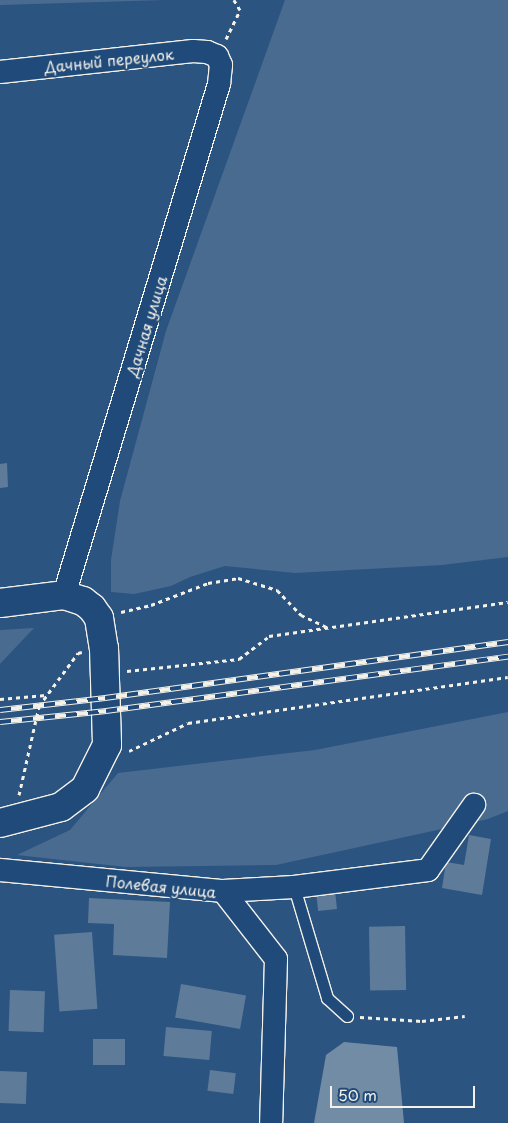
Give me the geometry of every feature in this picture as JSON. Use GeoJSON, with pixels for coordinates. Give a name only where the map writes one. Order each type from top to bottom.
{"type":"FeatureCollection","features":[{"type":"Feature","properties":{"kind":"street","name":"Дачный переулок"},"geometry":{"type":"LineString","coordinates":[[0,72],[192,51],[217,56]]}},
{"type":"Feature","properties":{"kind":"street","name":"Дачная улица"},"geometry":{"type":"LineString","coordinates":[[64,596],[219,84],[221,65],[217,56]]}},
{"type":"Feature","properties":{"kind":"street"},"geometry":{"type":"LineString","coordinates":[[0,603],[64,596],[83,601],[92,608],[99,618],[105,673],[107,745],[85,789],[61,807],[7,821]]}},
{"type":"Feature","properties":{"kind":"street"},"geometry":{"type":"LineString","coordinates":[[223,891],[294,887],[428,870],[474,805]]}},
{"type":"Feature","properties":{"kind":"street","name":"Полевая улица"},"geometry":{"type":"LineString","coordinates":[[0,870],[223,891],[276,959],[271,1123]]}},
{"type":"Feature","properties":{"kind":"lane"},"geometry":{"type":"LineString","coordinates":[[294,887],[327,998],[347,1016]]}},
{"type":"Feature","properties":{"kind":"path"},"geometry":{"type":"LineString","coordinates":[[217,56],[240,10],[234,0]]}},
{"type":"Feature","properties":{"kind":"path"},"geometry":{"type":"LineString","coordinates":[[99,618],[152,604],[208,584],[238,578],[277,590],[301,615],[327,627]]}},
{"type":"Feature","properties":{"kind":"path"},"geometry":{"type":"LineString","coordinates":[[7,821],[39,706],[78,653],[105,673],[239,659],[269,636],[508,602]]}},
{"type":"Feature","properties":{"kind":"path"},"geometry":{"type":"LineString","coordinates":[[98,765],[188,723],[508,677]]}},
{"type":"Feature","properties":{"kind":"path"},"geometry":{"type":"LineString","coordinates":[[0,699],[46,695]]}},
{"type":"Feature","properties":{"kind":"path"},"geometry":{"type":"LineString","coordinates":[[347,1016],[422,1021],[465,1016]]}},
{"type":"Feature","properties":{"kind":"shaded area"},"geometry":{"type":"Polygon","coordinates":[[[0,0],[166,0],[0,5],[0,0]]]}},
{"type":"Feature","properties":{"kind":"shaded area"},"geometry":{"type":"Polygon","coordinates":[[[285,0],[508,0],[508,557],[442,565],[295,573],[225,566],[190,577],[171,586],[134,594],[111,592],[111,560],[120,501],[166,331],[285,0]]]}},
{"type":"Feature","properties":{"kind":"shaded area"},"geometry":{"type":"Polygon","coordinates":[[[34,628],[0,664],[0,630],[34,628]]]}},
{"type":"Feature","properties":{"kind":"shaded area"},"geometry":{"type":"Polygon","coordinates":[[[508,712],[508,811],[488,819],[276,865],[126,867],[17,855],[70,830],[118,773],[315,750],[508,712]]]}},
{"type":"Feature","properties":{"kind":"shaded area"},"geometry":{"type":"Polygon","coordinates":[[[344,1042],[397,1047],[404,1123],[314,1123],[326,1055],[344,1042]]]}},
{"type":"Feature","properties":{"kind":"building"},"geometry":{"type":"Polygon","coordinates":[[[7,463],[8,487],[0,488],[0,464],[7,463]]]}},
{"type":"Feature","properties":{"kind":"building"},"geometry":{"type":"Polygon","coordinates":[[[469,835],[491,839],[482,895],[442,888],[446,862],[464,865],[469,835]]]}},
{"type":"Feature","properties":{"kind":"building"},"geometry":{"type":"Polygon","coordinates":[[[335,890],[337,909],[318,911],[316,892],[335,890]]]}},
{"type":"Feature","properties":{"kind":"building"},"geometry":{"type":"Polygon","coordinates":[[[89,898],[170,902],[167,958],[113,955],[114,924],[88,923],[89,898]]]}},
{"type":"Feature","properties":{"kind":"building"},"geometry":{"type":"Polygon","coordinates":[[[405,926],[406,990],[370,991],[369,927],[405,926]]]}},
{"type":"Feature","properties":{"kind":"building"},"geometry":{"type":"Polygon","coordinates":[[[92,932],[97,1009],[59,1011],[54,935],[92,932]]]}},
{"type":"Feature","properties":{"kind":"building"},"geometry":{"type":"Polygon","coordinates":[[[181,984],[246,995],[240,1029],[175,1017],[181,984]]]}},
{"type":"Feature","properties":{"kind":"building"},"geometry":{"type":"Polygon","coordinates":[[[10,990],[45,991],[44,1032],[9,1031],[10,990]]]}},
{"type":"Feature","properties":{"kind":"building"},"geometry":{"type":"Polygon","coordinates":[[[166,1027],[212,1031],[209,1060],[163,1056],[166,1027]]]}},
{"type":"Feature","properties":{"kind":"building"},"geometry":{"type":"Polygon","coordinates":[[[93,1039],[125,1039],[125,1065],[93,1065],[93,1039]]]}},
{"type":"Feature","properties":{"kind":"building"},"geometry":{"type":"Polygon","coordinates":[[[210,1070],[236,1073],[233,1094],[207,1091],[210,1070]]]}},
{"type":"Feature","properties":{"kind":"building"},"geometry":{"type":"Polygon","coordinates":[[[0,1071],[27,1072],[26,1104],[0,1103],[0,1071]]]}},
{"type":"Feature","properties":{"kind":"railway"},"geometry":{"type":"LineString","coordinates":[[0,710],[105,698],[508,642]]}},
{"type":"Feature","properties":{"kind":"railway"},"geometry":{"type":"LineString","coordinates":[[0,722],[106,711],[508,657]]}}]}
